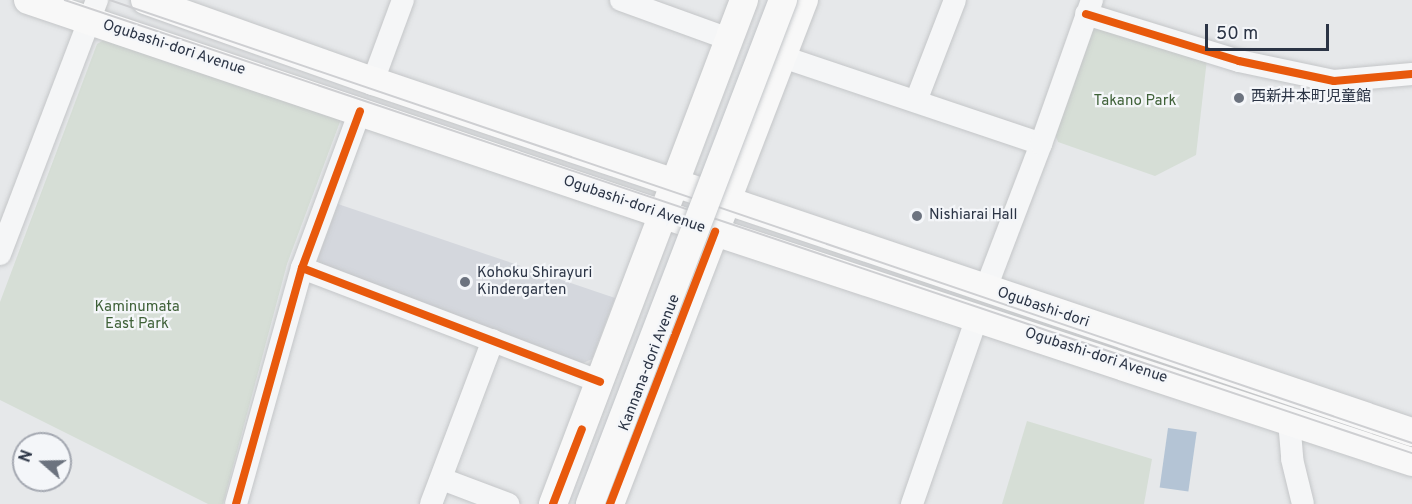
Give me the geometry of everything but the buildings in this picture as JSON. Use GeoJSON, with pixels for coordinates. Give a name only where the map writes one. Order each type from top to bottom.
{"type":"FeatureCollection","features":[{"type":"Feature","properties":{"kind":"main road","name":"Ogubashi-dori Avenue"},"geometry":{"type":"LineString","coordinates":[[28,0],[93,10],[360,111],[715,232],[1412,462]]}},
{"type":"Feature","properties":{"kind":"main road"},"geometry":{"type":"LineString","coordinates":[[145,0],[373,81],[675,182]]}},
{"type":"Feature","properties":{"kind":"main road"},"geometry":{"type":"LineString","coordinates":[[553,504],[744,0]]}},
{"type":"Feature","properties":{"kind":"main road","name":"Kannana-dori Avenue"},"geometry":{"type":"LineString","coordinates":[[570,504],[763,0]]}},
{"type":"Feature","properties":{"kind":"main road","name":"Kannana-dori Avenue"},"geometry":{"type":"LineString","coordinates":[[590,504],[783,0]]}},
{"type":"Feature","properties":{"kind":"main road","name":"Kannana-dori Avenue"},"geometry":{"type":"LineString","coordinates":[[610,504],[804,0]]}},
{"type":"Feature","properties":{"kind":"main road","name":"Ogubashi-dori"},"geometry":{"type":"LineString","coordinates":[[675,182],[1412,432]]}},
{"type":"Feature","properties":{"kind":"street"},"geometry":{"type":"LineString","coordinates":[[373,81],[404,0]]}},
{"type":"Feature","properties":{"kind":"street"},"geometry":{"type":"LineString","coordinates":[[621,0],[729,39]]}},
{"type":"Feature","properties":{"kind":"street"},"geometry":{"type":"LineString","coordinates":[[916,101],[955,0]]}},
{"type":"Feature","properties":{"kind":"street"},"geometry":{"type":"LineString","coordinates":[[986,288],[1041,144],[1089,7],[1239,61],[1334,81],[1412,74]]}},
{"type":"Feature","properties":{"kind":"street"},"geometry":{"type":"LineString","coordinates":[[0,254],[93,10]]}},
{"type":"Feature","properties":{"kind":"street"},"geometry":{"type":"LineString","coordinates":[[783,57],[1041,144]]}},
{"type":"Feature","properties":{"kind":"street"},"geometry":{"type":"LineString","coordinates":[[236,504],[302,268],[360,111]]}},
{"type":"Feature","properties":{"kind":"street"},"geometry":{"type":"LineString","coordinates":[[302,268],[600,382]]}},
{"type":"Feature","properties":{"kind":"street"},"geometry":{"type":"LineString","coordinates":[[912,504],[977,317]]}},
{"type":"Feature","properties":{"kind":"street"},"geometry":{"type":"LineString","coordinates":[[431,504],[493,340]]}},
{"type":"Feature","properties":{"kind":"street"},"geometry":{"type":"LineString","coordinates":[[1289,421],[1292,459],[1303,504]]}},
{"type":"Feature","properties":{"kind":"street"},"geometry":{"type":"LineString","coordinates":[[442,479],[508,504]]}},
{"type":"Feature","properties":{"kind":"shaded area","name":"Kohoku Shirayuri Kindergarten"},"geometry":{"type":"Polygon","coordinates":[[[338,204],[615,298],[592,359],[581,364],[320,267],[318,258],[338,204]]]}},
{"type":"Feature","properties":{"kind":"green space","name":"Takano Park"},"geometry":{"type":"Polygon","coordinates":[[[1098,25],[1207,59],[1196,155],[1155,176],[1058,142],[1055,134],[1091,28],[1098,25]]]}},
{"type":"Feature","properties":{"kind":"green space","name":"Kaminumata East Park"},"geometry":{"type":"Polygon","coordinates":[[[107,38],[341,119],[287,264],[223,504],[208,504],[72,436],[72,432],[64,432],[0,400],[0,302],[97,44],[107,38]]]}},
{"type":"Feature","properties":{"kind":"green space"},"geometry":{"type":"Polygon","coordinates":[[[1027,421],[1152,459],[1144,504],[1002,504],[1027,421]]]}},
{"type":"Feature","properties":{"kind":"water"},"geometry":{"type":"Polygon","coordinates":[[[1168,428],[1197,432],[1188,491],[1160,487],[1168,428]]]}},
{"type":"Feature","properties":{"kind":"tram line"},"geometry":{"type":"LineString","coordinates":[[65,0],[1412,453]]}},
{"type":"Feature","properties":{"kind":"tram line"},"geometry":{"type":"LineString","coordinates":[[110,0],[1412,443]]}},
{"type":"Feature","properties":{"kind":"cycle path"},"geometry":{"type":"LineString","coordinates":[[1086,14],[1239,61],[1334,81],[1412,74]]}},
{"type":"Feature","properties":{"kind":"cycle path"},"geometry":{"type":"LineString","coordinates":[[236,504],[302,268],[360,111]]}},
{"type":"Feature","properties":{"kind":"cycle path"},"geometry":{"type":"LineString","coordinates":[[610,504],[715,232]]}},
{"type":"Feature","properties":{"kind":"cycle path"},"geometry":{"type":"LineString","coordinates":[[302,268],[600,382]]}},
{"type":"Feature","properties":{"kind":"cycle path"},"geometry":{"type":"LineString","coordinates":[[553,504],[582,429]]}},
{"type":"Feature","properties":{"kind":"place","name":"西新井本町児童館"},"geometry":{"type":"Point","coordinates":[1239,98]}},
{"type":"Feature","properties":{"kind":"place","name":"Nishiarai Hall"},"geometry":{"type":"Point","coordinates":[917,216]}},
{"type":"Feature","properties":{"kind":"place","name":"Kohoku Shirayuri Kindergarten"},"geometry":{"type":"Point","coordinates":[465,282]}}]}
